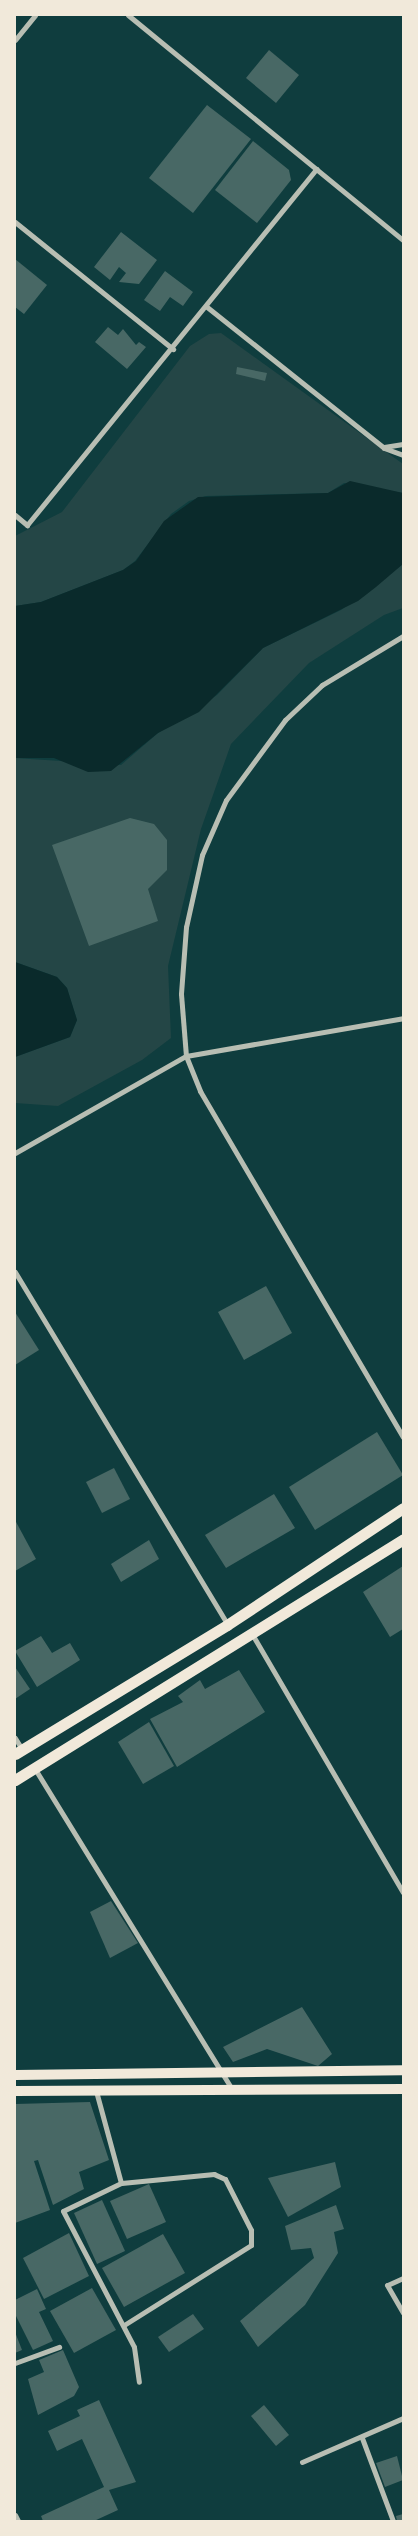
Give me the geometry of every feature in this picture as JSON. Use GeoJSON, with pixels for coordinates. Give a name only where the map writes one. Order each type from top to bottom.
{"type":"FeatureCollection","features":[{"type":"Feature","properties":{"kind":"highway"},"geometry":{"type":"LineString","coordinates":[[18,1752],[227,1625],[403,1508]]}},
{"type":"Feature","properties":{"kind":"highway"},"geometry":{"type":"LineString","coordinates":[[15,1780],[403,1538]]}},
{"type":"Feature","properties":{"kind":"main road"},"geometry":{"type":"LineString","coordinates":[[15,2075],[220,2070],[403,2070]]}},
{"type":"Feature","properties":{"kind":"main road"},"geometry":{"type":"LineString","coordinates":[[15,2090],[96,2092],[403,2089]]}},
{"type":"Feature","properties":{"kind":"street"},"geometry":{"type":"LineString","coordinates":[[15,40],[35,15]]}},
{"type":"Feature","properties":{"kind":"street"},"geometry":{"type":"LineString","coordinates":[[128,15],[403,240]]}},
{"type":"Feature","properties":{"kind":"street"},"geometry":{"type":"LineString","coordinates":[[15,515],[27,525],[173,349],[316,169]]}},
{"type":"Feature","properties":{"kind":"street"},"geometry":{"type":"LineString","coordinates":[[15,222],[173,349]]}},
{"type":"Feature","properties":{"kind":"street"},"geometry":{"type":"LineString","coordinates":[[207,307],[384,448],[403,455]]}},
{"type":"Feature","properties":{"kind":"street"},"geometry":{"type":"LineString","coordinates":[[384,448],[403,444]]}},
{"type":"Feature","properties":{"kind":"street"},"geometry":{"type":"LineString","coordinates":[[403,636],[322,685],[285,720],[226,800],[202,856],[186,927],[181,994],[186,1056],[224,1134],[403,1437]]}},
{"type":"Feature","properties":{"kind":"street"},"geometry":{"type":"LineString","coordinates":[[15,1153],[186,1056],[403,1018]]}},
{"type":"Feature","properties":{"kind":"street"},"geometry":{"type":"LineString","coordinates":[[15,1272],[227,1625]]}},
{"type":"Feature","properties":{"kind":"street"},"geometry":{"type":"LineString","coordinates":[[252,1633],[403,1892]]}},
{"type":"Feature","properties":{"kind":"street"},"geometry":{"type":"LineString","coordinates":[[15,1738],[18,1752]]}},
{"type":"Feature","properties":{"kind":"street"},"geometry":{"type":"LineString","coordinates":[[34,1768],[233,2090]]}},
{"type":"Feature","properties":{"kind":"street"},"geometry":{"type":"LineString","coordinates":[[96,2092],[121,2183]]}},
{"type":"Feature","properties":{"kind":"street"},"geometry":{"type":"LineString","coordinates":[[124,2325],[251,2245],[252,2237],[220,2176],[121,2183],[66,2208],[63,2216],[124,2325],[134,2347],[139,2382]]}},
{"type":"Feature","properties":{"kind":"street"},"geometry":{"type":"LineString","coordinates":[[403,2278],[387,2286],[403,2313]]}},
{"type":"Feature","properties":{"kind":"street"},"geometry":{"type":"LineString","coordinates":[[15,2364],[59,2347]]}},
{"type":"Feature","properties":{"kind":"street"},"geometry":{"type":"LineString","coordinates":[[302,2462],[362,2438],[403,2418]]}},
{"type":"Feature","properties":{"kind":"street"},"geometry":{"type":"LineString","coordinates":[[362,2438],[393,2521]]}},
{"type":"Feature","properties":{"kind":"street"},"geometry":{"type":"LineString","coordinates":[[15,2515],[18,2521]]}},
{"type":"Feature","properties":{"kind":"shaded area"},"geometry":{"type":"Polygon","coordinates":[[[221,333],[403,464],[403,493],[344,483],[328,493],[206,496],[189,501],[171,514],[135,561],[123,570],[41,602],[15,606],[15,536],[62,512],[190,346],[209,334],[221,333]]]}},
{"type":"Feature","properties":{"kind":"shaded area"},"geometry":{"type":"Polygon","coordinates":[[[350,481],[403,493],[403,564],[376,587],[358,601],[263,648],[199,712],[158,733],[111,771],[88,772],[54,758],[15,758],[15,606],[41,602],[123,570],[136,561],[164,521],[198,497],[328,493],[350,481]]]}},
{"type":"Feature","properties":{"kind":"shaded area"},"geometry":{"type":"Polygon","coordinates":[[[403,564],[403,608],[384,615],[309,663],[231,744],[201,829],[168,966],[171,1038],[142,1060],[58,1106],[15,1103],[15,1057],[70,1037],[77,1020],[67,988],[57,977],[15,962],[15,758],[121,765],[158,733],[217,695],[263,648],[341,610],[403,564]]]}},
{"type":"Feature","properties":{"kind":"shaded area"},"geometry":{"type":"Polygon","coordinates":[[[15,962],[57,977],[67,988],[77,1020],[70,1037],[15,1057],[15,962]]]}},
{"type":"Feature","properties":{"kind":"building"},"geometry":{"type":"Polygon","coordinates":[[[269,50],[299,75],[276,103],[246,78],[269,50]]]}},
{"type":"Feature","properties":{"kind":"building"},"geometry":{"type":"Polygon","coordinates":[[[207,105],[251,139],[193,213],[149,178],[207,105]]]}},
{"type":"Feature","properties":{"kind":"building"},"geometry":{"type":"Polygon","coordinates":[[[253,141],[289,170],[291,180],[257,223],[215,190],[253,141]]]}},
{"type":"Feature","properties":{"kind":"building"},"geometry":{"type":"Polygon","coordinates":[[[121,232],[157,260],[139,284],[119,282],[126,273],[119,267],[110,280],[94,267],[121,232]]]}},
{"type":"Feature","properties":{"kind":"building"},"geometry":{"type":"Polygon","coordinates":[[[15,259],[47,285],[24,314],[15,307],[15,259]]]}},
{"type":"Feature","properties":{"kind":"building"},"geometry":{"type":"Polygon","coordinates":[[[165,271],[193,292],[183,306],[170,297],[160,311],[144,300],[165,271]]]}},
{"type":"Feature","properties":{"kind":"building"},"geometry":{"type":"Polygon","coordinates":[[[108,327],[118,335],[123,329],[136,345],[139,342],[146,347],[127,369],[95,342],[108,327]]]}},
{"type":"Feature","properties":{"kind":"building"},"geometry":{"type":"Polygon","coordinates":[[[237,367],[267,373],[265,381],[236,374],[237,367]]]}},
{"type":"Feature","properties":{"kind":"building"},"geometry":{"type":"Polygon","coordinates":[[[130,818],[154,824],[167,840],[167,870],[148,889],[158,921],[89,946],[52,845],[130,818]]]}},
{"type":"Feature","properties":{"kind":"building"},"geometry":{"type":"Polygon","coordinates":[[[266,1286],[292,1333],[244,1360],[218,1312],[266,1286]]]}},
{"type":"Feature","properties":{"kind":"building"},"geometry":{"type":"Polygon","coordinates":[[[15,1312],[39,1350],[15,1365],[15,1312]]]}},
{"type":"Feature","properties":{"kind":"building"},"geometry":{"type":"Polygon","coordinates":[[[377,1432],[403,1475],[315,1530],[289,1487],[377,1432]]]}},
{"type":"Feature","properties":{"kind":"building"},"geometry":{"type":"Polygon","coordinates":[[[114,1468],[130,1499],[102,1513],[86,1482],[114,1468]]]}},
{"type":"Feature","properties":{"kind":"building"},"geometry":{"type":"Polygon","coordinates":[[[274,1494],[295,1528],[226,1568],[205,1535],[274,1494]]]}},
{"type":"Feature","properties":{"kind":"building"},"geometry":{"type":"Polygon","coordinates":[[[15,1520],[36,1559],[15,1571],[15,1520]]]}},
{"type":"Feature","properties":{"kind":"building"},"geometry":{"type":"Polygon","coordinates":[[[149,1540],[159,1559],[121,1582],[111,1564],[149,1540]]]}},
{"type":"Feature","properties":{"kind":"building"},"geometry":{"type":"Polygon","coordinates":[[[403,1566],[403,1629],[390,1637],[363,1592],[403,1566]]]}},
{"type":"Feature","properties":{"kind":"building"},"geometry":{"type":"Polygon","coordinates":[[[41,1636],[52,1653],[70,1643],[80,1660],[37,1687],[15,1651],[41,1636]]]}},
{"type":"Feature","properties":{"kind":"building"},"geometry":{"type":"Polygon","coordinates":[[[15,1667],[30,1689],[15,1699],[15,1667]]]}},
{"type":"Feature","properties":{"kind":"building"},"geometry":{"type":"Polygon","coordinates":[[[239,1670],[265,1712],[177,1767],[150,1719],[183,1702],[178,1696],[200,1680],[205,1689],[239,1670]]]}},
{"type":"Feature","properties":{"kind":"building"},"geometry":{"type":"Polygon","coordinates":[[[149,1722],[174,1766],[143,1784],[118,1742],[149,1722]]]}},
{"type":"Feature","properties":{"kind":"building"},"geometry":{"type":"Polygon","coordinates":[[[111,1901],[138,1943],[110,1958],[90,1912],[111,1901]]]}},
{"type":"Feature","properties":{"kind":"building"},"geometry":{"type":"Polygon","coordinates":[[[302,2007],[332,2054],[318,2066],[267,2049],[233,2062],[223,2047],[302,2007]]]}},
{"type":"Feature","properties":{"kind":"building"},"geometry":{"type":"Polygon","coordinates":[[[90,2102],[109,2160],[79,2172],[84,2189],[53,2205],[38,2160],[34,2161],[50,2210],[15,2223],[15,2104],[90,2102]]]}},
{"type":"Feature","properties":{"kind":"building"},"geometry":{"type":"Polygon","coordinates":[[[335,2162],[341,2187],[288,2217],[268,2178],[335,2162]]]}},
{"type":"Feature","properties":{"kind":"building"},"geometry":{"type":"Polygon","coordinates":[[[149,2184],[166,2222],[127,2239],[110,2201],[149,2184]]]}},
{"type":"Feature","properties":{"kind":"building"},"geometry":{"type":"Polygon","coordinates":[[[102,2200],[125,2251],[97,2264],[74,2213],[102,2200]]]}},
{"type":"Feature","properties":{"kind":"building"},"geometry":{"type":"Polygon","coordinates":[[[336,2205],[344,2229],[334,2232],[338,2253],[305,2305],[258,2347],[240,2321],[314,2258],[311,2248],[291,2250],[285,2226],[336,2205]]]}},
{"type":"Feature","properties":{"kind":"building"},"geometry":{"type":"Polygon","coordinates":[[[69,2233],[89,2276],[44,2299],[23,2258],[69,2233]]]}},
{"type":"Feature","properties":{"kind":"building"},"geometry":{"type":"Polygon","coordinates":[[[163,2234],[185,2273],[124,2307],[102,2268],[163,2234]]]}},
{"type":"Feature","properties":{"kind":"building"},"geometry":{"type":"Polygon","coordinates":[[[92,2288],[116,2330],[74,2353],[50,2311],[92,2288]]]}},
{"type":"Feature","properties":{"kind":"building"},"geometry":{"type":"Polygon","coordinates":[[[37,2289],[46,2309],[39,2312],[53,2341],[33,2350],[15,2314],[15,2300],[37,2289]]]}},
{"type":"Feature","properties":{"kind":"building"},"geometry":{"type":"Polygon","coordinates":[[[193,2314],[204,2329],[169,2352],[158,2337],[193,2314]]]}},
{"type":"Feature","properties":{"kind":"building"},"geometry":{"type":"Polygon","coordinates":[[[15,2332],[22,2350],[15,2353],[15,2332]]]}},
{"type":"Feature","properties":{"kind":"building"},"geometry":{"type":"Polygon","coordinates":[[[63,2350],[79,2387],[74,2396],[38,2415],[28,2379],[44,2372],[39,2360],[63,2350]]]}},
{"type":"Feature","properties":{"kind":"building"},"geometry":{"type":"Polygon","coordinates":[[[99,2400],[136,2482],[109,2490],[118,2510],[94,2521],[43,2521],[41,2516],[104,2487],[82,2439],[57,2451],[48,2431],[80,2416],[77,2410],[99,2400]]]}},
{"type":"Feature","properties":{"kind":"building"},"geometry":{"type":"Polygon","coordinates":[[[264,2405],[289,2435],[276,2446],[251,2416],[264,2405]]]}},
{"type":"Feature","properties":{"kind":"building"},"geometry":{"type":"Polygon","coordinates":[[[397,2456],[403,2480],[385,2487],[376,2463],[397,2456]]]}},
{"type":"Feature","properties":{"kind":"building"},"geometry":{"type":"Polygon","coordinates":[[[403,2514],[403,2521],[397,2521],[396,2516],[403,2514]]]}}]}
